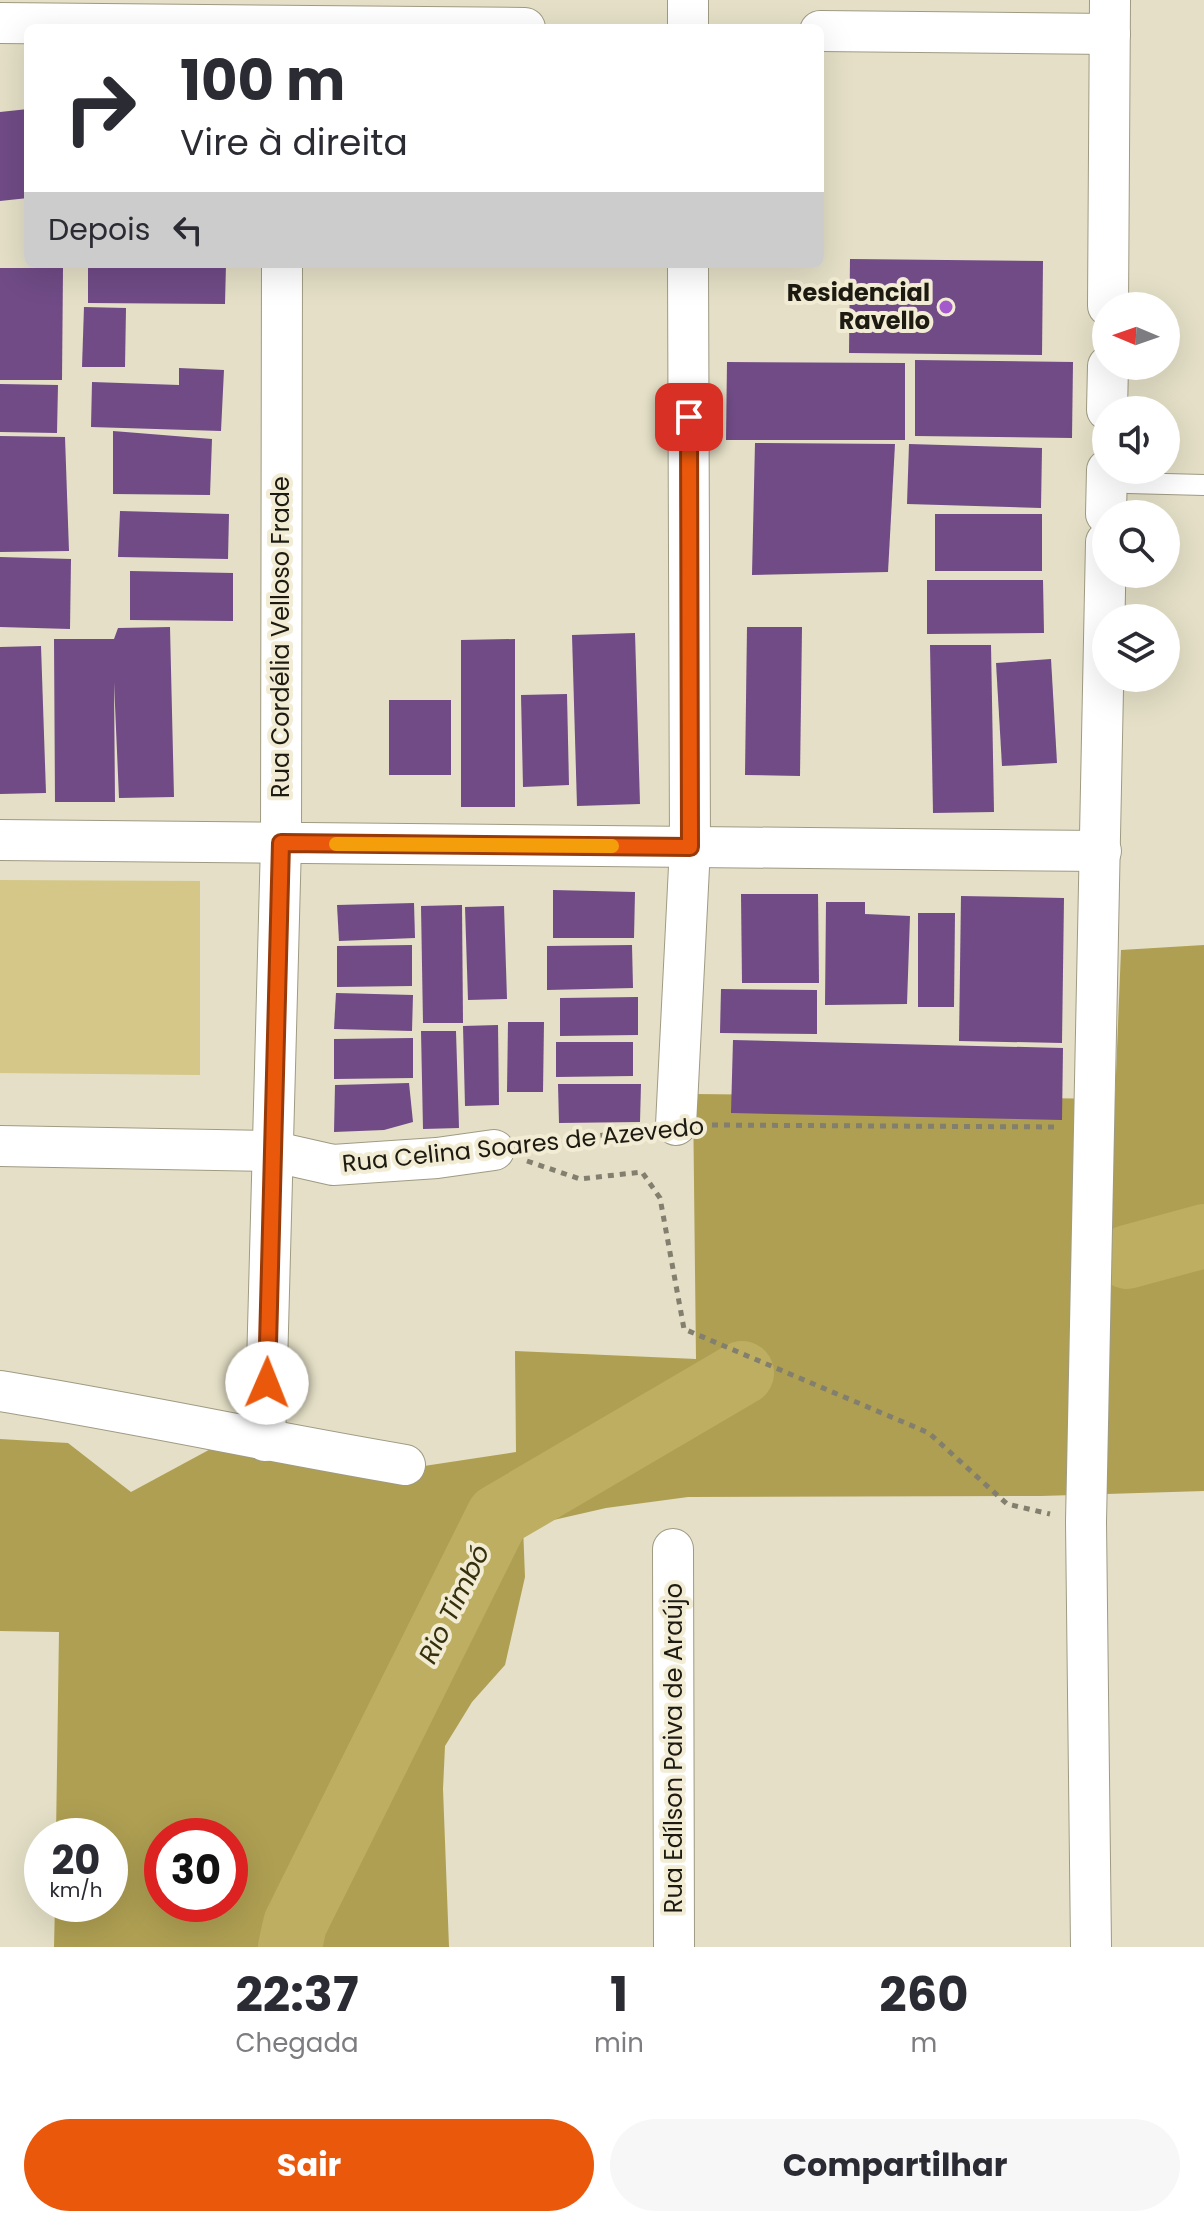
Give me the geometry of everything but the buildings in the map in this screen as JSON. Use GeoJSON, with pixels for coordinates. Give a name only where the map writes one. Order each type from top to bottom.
{"type":"FeatureCollection","features":[{"type":"Feature","properties":{"kind":"street"},"geometry":{"type":"LineString","coordinates":[[688,0],[688,24]]}},
{"type":"Feature","properties":{"kind":"street"},"geometry":{"type":"LineString","coordinates":[[824,31],[1110,17],[1108,292]]}},
{"type":"Feature","properties":{"kind":"street"},"geometry":{"type":"LineString","coordinates":[[0,23],[282,18],[428,24]]}},
{"type":"Feature","properties":{"kind":"street","name":"Rua Cordélia Velloso Frade"},"geometry":{"type":"LineString","coordinates":[[265,1441],[281,843],[282,268]]}},
{"type":"Feature","properties":{"kind":"street"},"geometry":{"type":"LineString","coordinates":[[676,1125],[690,847],[688,268]]}},
{"type":"Feature","properties":{"kind":"street"},"geometry":{"type":"LineString","coordinates":[[1091,1947],[1086,1522],[1105,588]]}},
{"type":"Feature","properties":{"kind":"street"},"geometry":{"type":"LineString","coordinates":[[0,840],[1101,851]]}},
{"type":"Feature","properties":{"kind":"street","name":"Rua Celina Soares de Azevedo"},"geometry":{"type":"LineString","coordinates":[[0,1146],[271,1151],[333,1165],[437,1158],[494,1150]]}},
{"type":"Feature","properties":{"kind":"street"},"geometry":{"type":"LineString","coordinates":[[0,1391],[129,1412],[265,1441],[405,1465]]}},
{"type":"Feature","properties":{"kind":"street","name":"Rua Edílson Paiva de Araújo"},"geometry":{"type":"LineString","coordinates":[[673,1549],[674,1947]]}},
{"type":"Feature","properties":{"kind":"lane"},"geometry":{"type":"LineString","coordinates":[[1112,487],[1204,485]]}},
{"type":"Feature","properties":{"kind":"path","name":"Rua Celina Soares de Azevedo"},"geometry":{"type":"LineString","coordinates":[[494,1150],[676,1125],[1095,1127]]}},
{"type":"Feature","properties":{"kind":"path"},"geometry":{"type":"LineString","coordinates":[[494,1150],[580,1179],[642,1172],[660,1198],[684,1329],[929,1433],[1007,1504],[1086,1522]]}},
{"type":"Feature","properties":{"kind":"shaded area"},"geometry":{"type":"Polygon","coordinates":[[[0,880],[200,881],[200,1075],[0,1073],[0,880]]]}},
{"type":"Feature","properties":{"kind":"shaded area"},"geometry":{"type":"Polygon","coordinates":[[[1204,945],[1204,1491],[1041,1496],[688,1497],[606,1508],[523,1527],[525,1577],[505,1665],[472,1702],[445,1746],[443,1789],[449,1947],[54,1947],[55,1922],[128,1922],[128,1818],[56,1818],[59,1632],[0,1631],[0,1439],[68,1443],[131,1492],[255,1425],[424,1466],[516,1452],[515,1351],[696,1359],[693,1094],[1115,1099],[1121,950],[1204,945]]]}},
{"type":"Feature","properties":{"kind":"waterway","name":"Rio Timbó"},"geometry":{"type":"LineString","coordinates":[[1127,1257],[1204,1236]]}},
{"type":"Feature","properties":{"kind":"waterway","name":"Rio Timbó"},"geometry":{"type":"LineString","coordinates":[[290,1947],[295,1924],[498,1516],[742,1373]]}},
{"type":"Feature","properties":{"kind":"slow traffic"},"geometry":{"type":"LineString","coordinates":[[336,844],[612,846]]}},
{"type":"Feature","properties":{"kind":"place","name":"Residencial Ravello"},"geometry":{"type":"Point","coordinates":[946,307]}},
{"type":"Feature","properties":{"kind":"route"},"geometry":{"type":"LineString","coordinates":[[267,1383],[281,843],[690,847],[689,417]]}}]}
